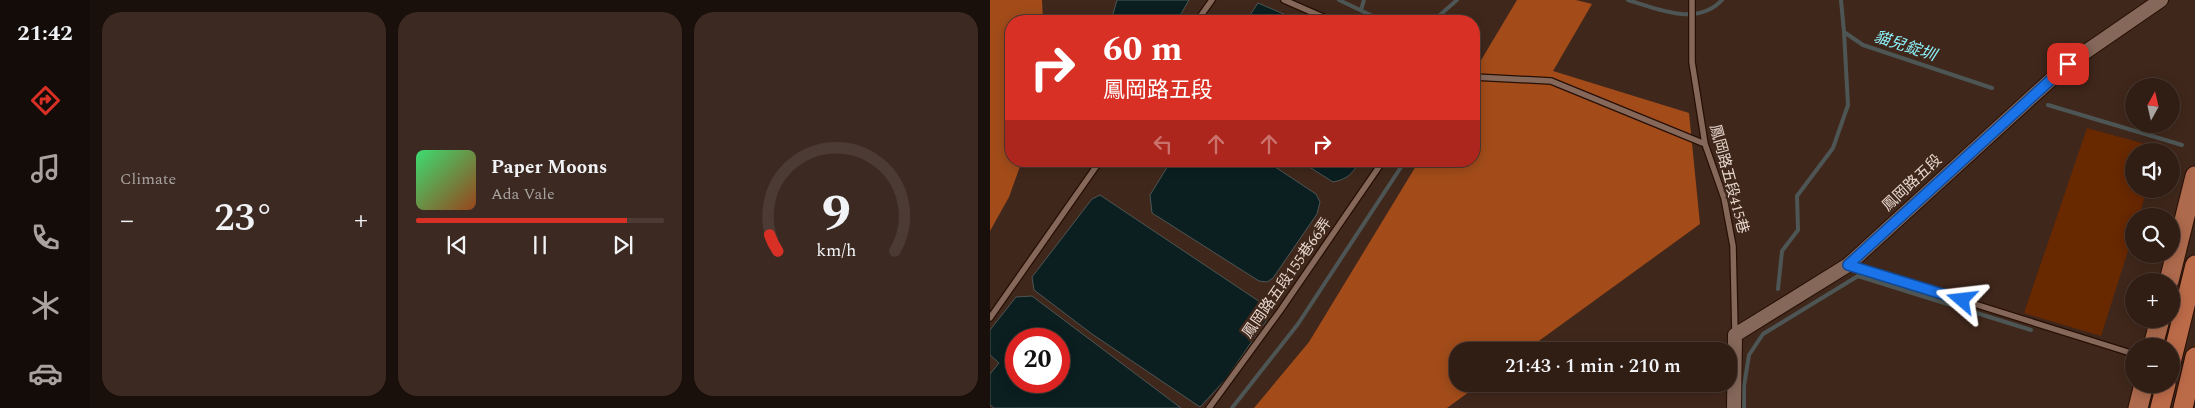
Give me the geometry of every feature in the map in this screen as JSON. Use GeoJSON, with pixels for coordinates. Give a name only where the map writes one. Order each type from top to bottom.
{"type":"FeatureCollection","features":[{"type":"Feature","properties":{"kind":"highway"},"geometry":{"type":"LineString","coordinates":[[2177,338],[2195,265]]}},
{"type":"Feature","properties":{"kind":"highway"},"geometry":{"type":"LineString","coordinates":[[2183,408],[2195,357]]}},
{"type":"Feature","properties":{"kind":"highway"},"geometry":{"type":"LineString","coordinates":[[2160,408],[2164,393]]}},
{"type":"Feature","properties":{"kind":"main road"},"geometry":{"type":"LineString","coordinates":[[2171,273],[2195,176]]}},
{"type":"Feature","properties":{"kind":"main road"},"geometry":{"type":"LineString","coordinates":[[2138,408],[2142,393]]}},
{"type":"Feature","properties":{"kind":"street","name":"鳳岡路五段"},"geometry":{"type":"LineString","coordinates":[[1735,335],[1848,265],[2068,64],[2161,0]]}},
{"type":"Feature","properties":{"kind":"street"},"geometry":{"type":"LineString","coordinates":[[1734,408],[1735,335]]}},
{"type":"Feature","properties":{"kind":"lane"},"geometry":{"type":"LineString","coordinates":[[1201,15],[1212,0]]}},
{"type":"Feature","properties":{"kind":"lane"},"geometry":{"type":"LineString","coordinates":[[1284,0],[1318,15]]}},
{"type":"Feature","properties":{"kind":"lane","name":"鳳岡路五段415巷"},"geometry":{"type":"LineString","coordinates":[[1692,0],[1692,62],[1705,144],[1724,198],[1734,246],[1735,335]]}},
{"type":"Feature","properties":{"kind":"lane"},"geometry":{"type":"LineString","coordinates":[[1480,77],[1551,81],[1705,144]]}},
{"type":"Feature","properties":{"kind":"lane"},"geometry":{"type":"LineString","coordinates":[[990,318],[1096,167]]}},
{"type":"Feature","properties":{"kind":"lane","name":"鳳岡路五段155巷66弄"},"geometry":{"type":"LineString","coordinates":[[1209,408],[1280,311],[1379,167]]}},
{"type":"Feature","properties":{"kind":"lane"},"geometry":{"type":"LineString","coordinates":[[1848,265],[2125,351]]}},
{"type":"Feature","properties":{"kind":"shaded area"},"geometry":{"type":"Polygon","coordinates":[[[990,0],[1042,0],[1043,15],[1005,15],[1005,167],[1020,167],[1009,197],[990,231],[990,0]]]}},
{"type":"Feature","properties":{"kind":"shaded area"},"geometry":{"type":"Polygon","coordinates":[[[1517,0],[1576,0],[1592,4],[1553,71],[1689,113],[1700,224],[1537,342],[1449,342],[1449,392],[1469,392],[1447,408],[1254,408],[1309,342],[1415,167],[1480,167],[1480,62],[1517,0]]]}},
{"type":"Feature","properties":{"kind":"shaded area"},"geometry":{"type":"Polygon","coordinates":[[[2087,128],[2142,143],[2125,143],[2125,198],[2144,198],[2141,208],[2125,208],[2125,260],[2101,336],[2024,313],[2087,128]]]}},
{"type":"Feature","properties":{"kind":"water"},"geometry":{"type":"Polygon","coordinates":[[[1117,0],[1189,0],[1180,15],[1113,15],[1117,0]]]}},
{"type":"Feature","properties":{"kind":"water"},"geometry":{"type":"Polygon","coordinates":[[[1258,3],[1286,15],[1250,15],[1258,3]]]}},
{"type":"Feature","properties":{"kind":"water"},"geometry":{"type":"Polygon","coordinates":[[[1167,167],[1275,167],[1316,194],[1320,202],[1317,214],[1273,278],[1267,282],[1259,281],[1152,213],[1150,195],[1167,167]]]}},
{"type":"Feature","properties":{"kind":"water"},"geometry":{"type":"Polygon","coordinates":[[[1309,167],[1356,167],[1349,175],[1333,182],[1309,167]]]}},
{"type":"Feature","properties":{"kind":"water"},"geometry":{"type":"Polygon","coordinates":[[[1100,195],[1266,306],[1270,315],[1226,379],[1200,407],[1092,334],[1034,290],[1032,277],[1092,199],[1100,195]]]}},
{"type":"Feature","properties":{"kind":"water"},"geometry":{"type":"Polygon","coordinates":[[[1032,296],[1181,408],[994,408],[990,405],[990,374],[999,363],[990,355],[990,330],[1016,297],[1032,296]]]}},
{"type":"Feature","properties":{"kind":"waterway"},"geometry":{"type":"LineString","coordinates":[[1339,0],[1370,15]]}},
{"type":"Feature","properties":{"kind":"waterway"},"geometry":{"type":"LineString","coordinates":[[1361,10],[1364,0]]}},
{"type":"Feature","properties":{"kind":"waterway","name":"貓兒錠圳"},"geometry":{"type":"LineString","coordinates":[[1440,15],[1457,0]]}},
{"type":"Feature","properties":{"kind":"waterway","name":"貓兒錠圳"},"geometry":{"type":"LineString","coordinates":[[1628,0],[1677,14],[1701,13],[1712,8],[1722,0]]}},
{"type":"Feature","properties":{"kind":"waterway","name":"貓兒錠圳"},"geometry":{"type":"LineString","coordinates":[[1841,0],[1844,32],[1863,45],[1992,88]]}},
{"type":"Feature","properties":{"kind":"waterway"},"geometry":{"type":"LineString","coordinates":[[1778,289],[1782,251],[1798,230],[1797,196],[1833,148],[1848,105],[1844,32]]}},
{"type":"Feature","properties":{"kind":"waterway","name":"貓兒錠圳"},"geometry":{"type":"LineString","coordinates":[[2048,105],[2182,145]]}},
{"type":"Feature","properties":{"kind":"waterway"},"geometry":{"type":"LineString","coordinates":[[1232,408],[1298,324],[1401,167]]}},
{"type":"Feature","properties":{"kind":"waterway"},"geometry":{"type":"LineString","coordinates":[[1744,408],[1744,386],[1749,355],[1763,334],[1858,276],[2031,330]]}},
{"type":"Feature","properties":{"kind":"route"},"geometry":{"type":"LineString","coordinates":[[1962,300],[1848,265],[2068,64]]}}]}
